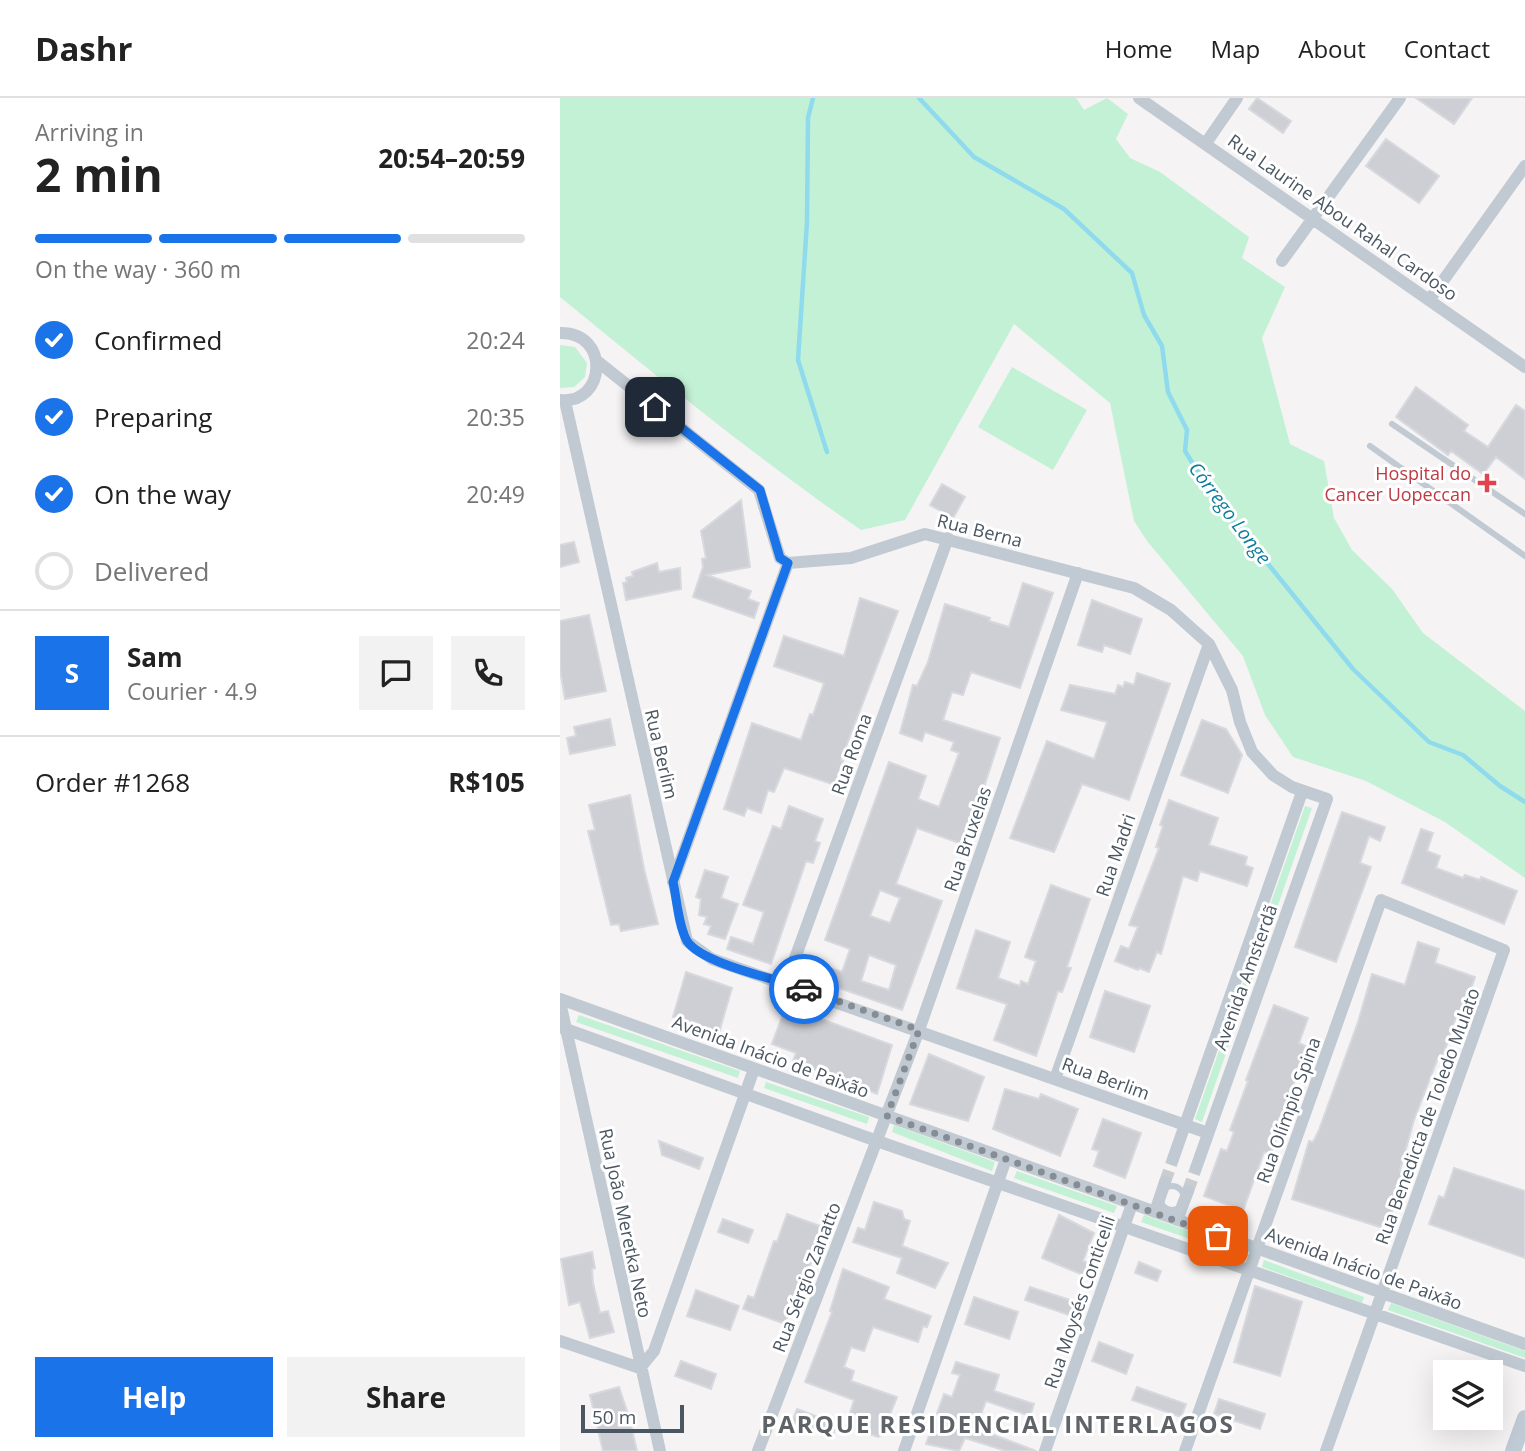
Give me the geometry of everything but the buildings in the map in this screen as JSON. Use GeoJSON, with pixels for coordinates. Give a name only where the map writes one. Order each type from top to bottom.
{"type":"FeatureCollection","features":[{"type":"Feature","properties":{"kind":"main road"},"geometry":{"type":"LineString","coordinates":[[1514,1451],[1525,1418]]}},
{"type":"Feature","properties":{"kind":"street","name":"Rua Laurine Abou Rahal Cardoso"},"geometry":{"type":"LineString","coordinates":[[1139,98],[1525,367]]}},
{"type":"Feature","properties":{"kind":"street"},"geometry":{"type":"LineString","coordinates":[[1206,143],[1237,98]]}},
{"type":"Feature","properties":{"kind":"street"},"geometry":{"type":"LineString","coordinates":[[1282,261],[1400,98]]}},
{"type":"Feature","properties":{"kind":"street"},"geometry":{"type":"LineString","coordinates":[[1430,299],[1525,166]]}},
{"type":"Feature","properties":{"kind":"street"},"geometry":{"type":"LineString","coordinates":[[560,333],[575,334],[585,340],[597,361],[760,490],[780,558],[788,563],[673,882]]}},
{"type":"Feature","properties":{"kind":"street"},"geometry":{"type":"LineString","coordinates":[[563,401],[583,394],[590,388],[595,380],[597,361]]}},
{"type":"Feature","properties":{"kind":"street","name":"Rua Berlim"},"geometry":{"type":"LineString","coordinates":[[563,401],[687,941],[712,958],[1208,1133]]}},
{"type":"Feature","properties":{"kind":"street","name":"Rua Berna"},"geometry":{"type":"LineString","coordinates":[[788,563],[851,558],[925,534],[1134,587],[1171,610],[1209,644],[1232,690],[1240,722],[1252,752],[1273,775],[1302,792],[1327,799]]}},
{"type":"Feature","properties":{"kind":"street","name":"Rua Roma"},"geometry":{"type":"LineString","coordinates":[[786,983],[948,538]]}},
{"type":"Feature","properties":{"kind":"street","name":"Rua Bruxelas"},"geometry":{"type":"LineString","coordinates":[[887,1116],[1078,573]]}},
{"type":"Feature","properties":{"kind":"street","name":"Rua Madri"},"geometry":{"type":"LineString","coordinates":[[1055,1079],[1209,644]]}},
{"type":"Feature","properties":{"kind":"street","name":"Avenida Amsterdã"},"geometry":{"type":"LineString","coordinates":[[1173,1159],[1302,792]]}},
{"type":"Feature","properties":{"kind":"street","name":"Avenida Amsterdã"},"geometry":{"type":"LineString","coordinates":[[1196,1168],[1327,799]]}},
{"type":"Feature","properties":{"kind":"street","name":"Rua Benedicta de Toledo Mulato"},"geometry":{"type":"LineString","coordinates":[[1326,1451],[1504,950],[1381,900]]}},
{"type":"Feature","properties":{"kind":"street","name":"Rua Olímpio Spina"},"geometry":{"type":"LineString","coordinates":[[1185,1451],[1381,900]]}},
{"type":"Feature","properties":{"kind":"street","name":"Avenida Inácio de Paixão"},"geometry":{"type":"LineString","coordinates":[[560,1000],[1525,1344]]}},
{"type":"Feature","properties":{"kind":"street","name":"Rua João Meretka Neto"},"geometry":{"type":"LineString","coordinates":[[560,1000],[563,1028],[660,1451]]}},
{"type":"Feature","properties":{"kind":"street"},"geometry":{"type":"LineString","coordinates":[[563,1028],[877,1141],[1525,1366]]}},
{"type":"Feature","properties":{"kind":"street"},"geometry":{"type":"LineString","coordinates":[[560,1341],[640,1368],[654,1351],[754,1069]]}},
{"type":"Feature","properties":{"kind":"street","name":"Rua Sérgio Zanatto"},"geometry":{"type":"LineString","coordinates":[[758,1451],[887,1116]]}},
{"type":"Feature","properties":{"kind":"street"},"geometry":{"type":"LineString","coordinates":[[904,1451],[1006,1159]]}},
{"type":"Feature","properties":{"kind":"street"},"geometry":{"type":"LineString","coordinates":[[1154,1212],[1163,1188]]}},
{"type":"Feature","properties":{"kind":"street"},"geometry":{"type":"LineString","coordinates":[[1177,1220],[1186,1197]]}},
{"type":"Feature","properties":{"kind":"street","name":"Rua Moysés Conticelli"},"geometry":{"type":"LineString","coordinates":[[1045,1451],[1132,1204]]}},
{"type":"Feature","properties":{"kind":"lane"},"geometry":{"type":"LineString","coordinates":[[1392,424],[1523,510]]}},
{"type":"Feature","properties":{"kind":"lane"},"geometry":{"type":"LineString","coordinates":[[1370,446],[1525,556]]}},
{"type":"Feature","properties":{"kind":"lane"},"geometry":{"type":"LineString","coordinates":[[1163,1188],[1178,1188],[1186,1197],[1178,1208],[1166,1208],[1161,1202],[1163,1188]]}},
{"type":"Feature","properties":{"kind":"green space"},"geometry":{"type":"Polygon","coordinates":[[[560,98],[1076,98],[1084,110],[1107,98],[1128,114],[1116,139],[1130,158],[1160,172],[1249,237],[1242,258],[1285,287],[1262,338],[1290,444],[1324,461],[1334,518],[1352,550],[1392,589],[1423,633],[1525,711],[1525,878],[1445,822],[1366,781],[1293,757],[1265,715],[1243,656],[1147,541],[1134,521],[1110,403],[1014,324],[905,520],[861,530],[745,446],[634,357],[560,297],[560,98]]]}},
{"type":"Feature","properties":{"kind":"green space"},"geometry":{"type":"Polygon","coordinates":[[[560,345],[575,347],[587,363],[585,377],[574,387],[560,388],[560,345]]]}},
{"type":"Feature","properties":{"kind":"green space"},"geometry":{"type":"Polygon","coordinates":[[[1012,367],[1087,410],[1053,470],[978,427],[1012,367]]]}},
{"type":"Feature","properties":{"kind":"green space"},"geometry":{"type":"Polygon","coordinates":[[[1305,806],[1312,808],[1202,1122],[1195,1119],[1305,806]]]}},
{"type":"Feature","properties":{"kind":"green space"},"geometry":{"type":"Polygon","coordinates":[[[579,1015],[740,1071],[738,1078],[576,1022],[579,1015]]]}},
{"type":"Feature","properties":{"kind":"green space"},"geometry":{"type":"Polygon","coordinates":[[[766,1082],[869,1117],[867,1124],[764,1088],[766,1082]]]}},
{"type":"Feature","properties":{"kind":"green space"},"geometry":{"type":"Polygon","coordinates":[[[894,1125],[995,1162],[992,1171],[892,1132],[894,1125]]]}},
{"type":"Feature","properties":{"kind":"green space"},"geometry":{"type":"Polygon","coordinates":[[[1017,1171],[1117,1206],[1114,1213],[1014,1178],[1017,1171]]]}},
{"type":"Feature","properties":{"kind":"green space"},"geometry":{"type":"Polygon","coordinates":[[[1144,1215],[1241,1250],[1239,1256],[1141,1222],[1144,1215]]]}},
{"type":"Feature","properties":{"kind":"green space"},"geometry":{"type":"Polygon","coordinates":[[[1264,1260],[1364,1297],[1362,1303],[1262,1267],[1264,1260]]]}},
{"type":"Feature","properties":{"kind":"green space"},"geometry":{"type":"Polygon","coordinates":[[[1391,1303],[1525,1351],[1525,1358],[1388,1310],[1391,1303]]]}},
{"type":"Feature","properties":{"kind":"waterway"},"geometry":{"type":"LineString","coordinates":[[813,98],[808,118],[807,222],[798,360],[827,452]]}},
{"type":"Feature","properties":{"kind":"waterway","name":"Córrego Longe"},"geometry":{"type":"LineString","coordinates":[[919,98],[974,157],[1064,209],[1132,273],[1144,315],[1162,346],[1168,392],[1187,430],[1185,451],[1213,496],[1353,669],[1429,742],[1463,755],[1500,786],[1525,802]]}},
{"type":"Feature","properties":{"kind":"tunnel"},"geometry":{"type":"LineString","coordinates":[[1165,1182],[1173,1159]]}},
{"type":"Feature","properties":{"kind":"tunnel"},"geometry":{"type":"LineString","coordinates":[[1188,1191],[1196,1168]]}},
{"type":"Feature","properties":{"kind":"way so far"},"geometry":{"type":"LineString","coordinates":[[804,989],[919,1030],[887,1116],[1218,1236]]}},
{"type":"Feature","properties":{"kind":"place","name":"Hospital do Cancer Uopeccan"},"geometry":{"type":"Point","coordinates":[1487,483]}},
{"type":"Feature","properties":{"kind":"district","name":"PARQUE RESIDENCIAL INTERLAGOS"},"geometry":{"type":"Point","coordinates":[998,1423]}},
{"type":"Feature","properties":{"kind":"route"},"geometry":{"type":"LineString","coordinates":[[655,407],[760,490],[765,499],[776,548],[780,558],[788,563],[673,882],[682,924],[687,941],[712,958],[804,989]]}}]}
